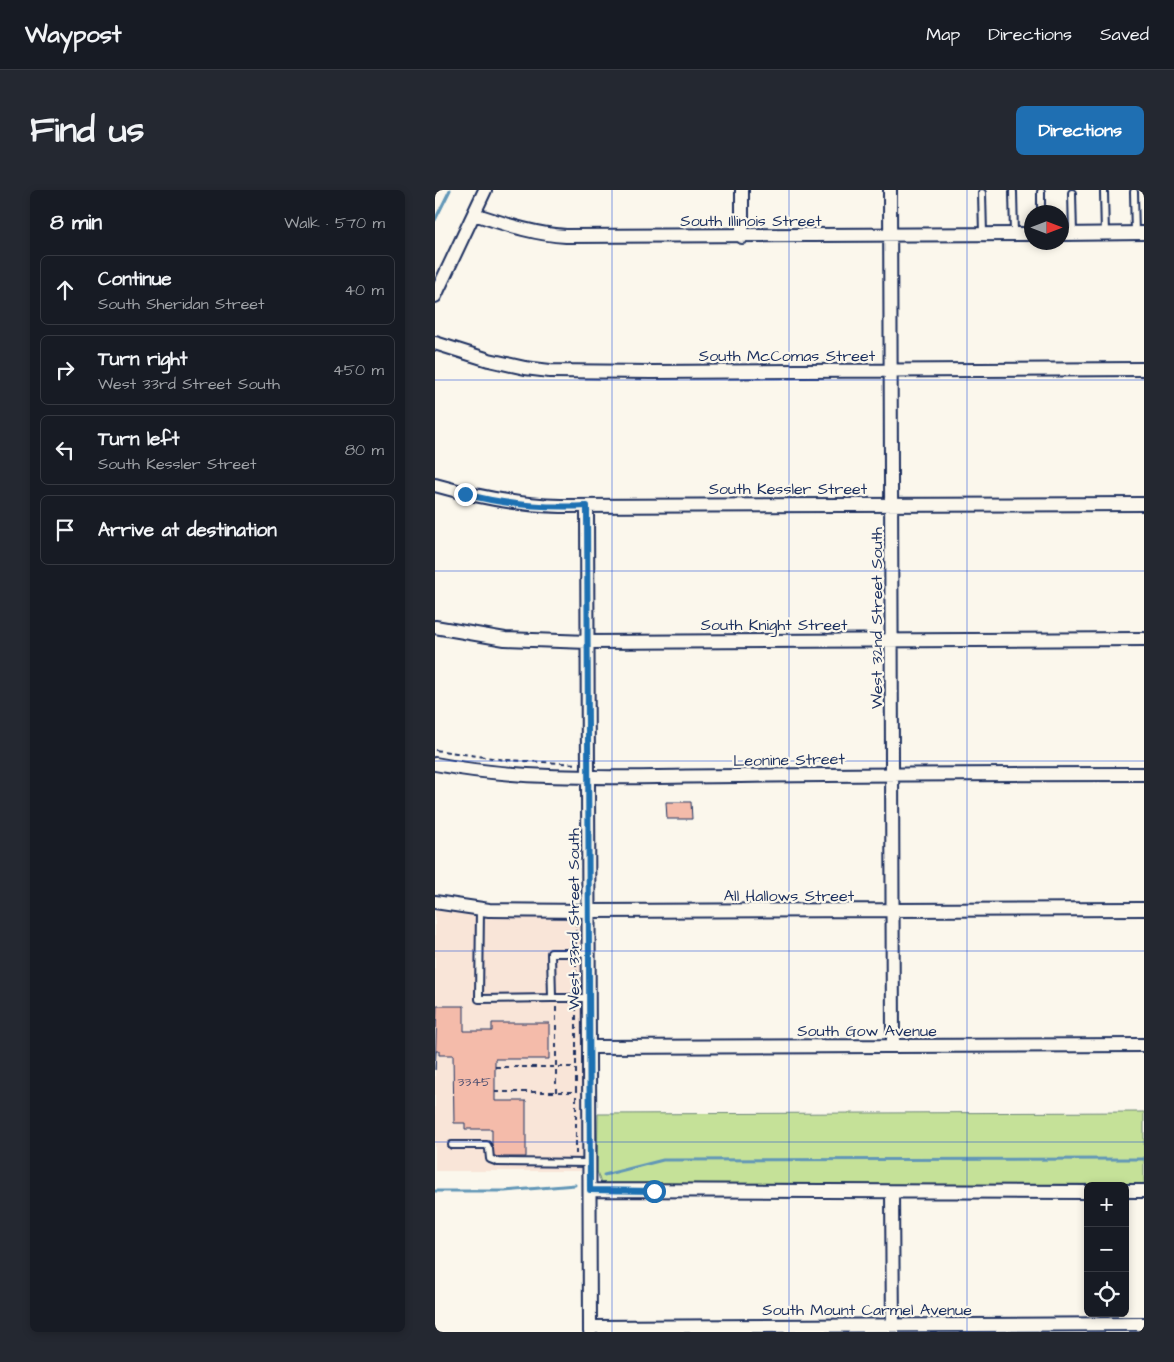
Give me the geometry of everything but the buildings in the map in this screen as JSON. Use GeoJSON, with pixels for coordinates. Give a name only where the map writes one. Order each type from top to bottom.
{"type":"FeatureCollection","features":[{"type":"Feature","properties":{"kind":"street"},"geometry":{"type":"LineString","coordinates":[[435,296],[485,190]]}},
{"type":"Feature","properties":{"kind":"street"},"geometry":{"type":"LineString","coordinates":[[742,190],[742,237]]}},
{"type":"Feature","properties":{"kind":"street","name":"West 32nd Street South"},"geometry":{"type":"LineString","coordinates":[[890,190],[893,1046]]}},
{"type":"Feature","properties":{"kind":"street","name":"South Illinois Street"},"geometry":{"type":"LineString","coordinates":[[474,214],[516,228],[548,235],[742,237],[1024,234]]}},
{"type":"Feature","properties":{"kind":"street"},"geometry":{"type":"LineString","coordinates":[[1069,234],[1139,234]]}},
{"type":"Feature","properties":{"kind":"street","name":"South McComas Street"},"geometry":{"type":"LineString","coordinates":[[435,343],[489,360],[544,371],[1144,370]]}},
{"type":"Feature","properties":{"kind":"street","name":"South Kessler Street"},"geometry":{"type":"LineString","coordinates":[[435,485],[478,497],[507,502],[561,506],[1144,504]]}},
{"type":"Feature","properties":{"kind":"street","name":"West 33rd Street South"},"geometry":{"type":"LineString","coordinates":[[587,506],[590,1329]]}},
{"type":"Feature","properties":{"kind":"street","name":"South Knight Street"},"geometry":{"type":"LineString","coordinates":[[435,627],[505,639],[588,642],[1144,639]]}},
{"type":"Feature","properties":{"kind":"street","name":"Leonine Street"},"geometry":{"type":"LineString","coordinates":[[435,764],[478,772],[555,777],[1144,774]]}},
{"type":"Feature","properties":{"kind":"street","name":"All Hallows Street"},"geometry":{"type":"LineString","coordinates":[[435,902],[480,908],[589,911],[1144,909]]}},
{"type":"Feature","properties":{"kind":"street","name":"South Gow Avenue"},"geometry":{"type":"LineString","coordinates":[[590,1047],[1144,1045]]}},
{"type":"Feature","properties":{"kind":"street"},"geometry":{"type":"LineString","coordinates":[[590,1190],[1084,1192]]}},
{"type":"Feature","properties":{"kind":"street"},"geometry":{"type":"LineString","coordinates":[[892,1192],[893,1329]]}},
{"type":"Feature","properties":{"kind":"street"},"geometry":{"type":"LineString","coordinates":[[1129,1192],[1144,1192]]}},
{"type":"Feature","properties":{"kind":"street","name":"South Mount Carmel Avenue"},"geometry":{"type":"LineString","coordinates":[[590,1329],[893,1329],[1144,1324]]}},
{"type":"Feature","properties":{"kind":"lane"},"geometry":{"type":"LineString","coordinates":[[1013,192],[1014,234]]}},
{"type":"Feature","properties":{"kind":"lane"},"geometry":{"type":"LineString","coordinates":[[1041,192],[1041,205]]}},
{"type":"Feature","properties":{"kind":"lane"},"geometry":{"type":"LineString","coordinates":[[1104,192],[1105,234]]}},
{"type":"Feature","properties":{"kind":"lane"},"geometry":{"type":"LineString","coordinates":[[1134,192],[1139,234]]}},
{"type":"Feature","properties":{"kind":"lane"},"geometry":{"type":"LineString","coordinates":[[982,193],[983,234]]}},
{"type":"Feature","properties":{"kind":"lane"},"geometry":{"type":"LineString","coordinates":[[1069,218],[1072,193]]}},
{"type":"Feature","properties":{"kind":"lane"},"geometry":{"type":"LineString","coordinates":[[480,908],[479,999],[590,998]]}},
{"type":"Feature","properties":{"kind":"lane"},"geometry":{"type":"LineString","coordinates":[[554,998],[551,953],[589,953]]}},
{"type":"Feature","properties":{"kind":"lane"},"geometry":{"type":"LineString","coordinates":[[452,1146],[487,1145],[490,1159],[498,1162],[590,1163]]}},
{"type":"Feature","properties":{"kind":"path"},"geometry":{"type":"LineString","coordinates":[[435,750],[506,760],[581,764]]}},
{"type":"Feature","properties":{"kind":"path"},"geometry":{"type":"LineString","coordinates":[[576,919],[576,1067],[578,1092],[576,1157]]}},
{"type":"Feature","properties":{"kind":"path"},"geometry":{"type":"LineString","coordinates":[[554,998],[556,1092]]}},
{"type":"Feature","properties":{"kind":"path"},"geometry":{"type":"LineString","coordinates":[[495,1067],[580,1067]]}},
{"type":"Feature","properties":{"kind":"path"},"geometry":{"type":"LineString","coordinates":[[495,1092],[578,1092]]}},
{"type":"Feature","properties":{"kind":"shaded area"},"geometry":{"type":"Polygon","coordinates":[[[435,908],[496,916],[572,919],[577,920],[581,924],[581,1171],[435,1171],[435,908]]]}},
{"type":"Feature","properties":{"kind":"green space"},"geometry":{"type":"Polygon","coordinates":[[[1144,1112],[1144,1184],[1084,1182],[1084,1184],[607,1186],[601,1184],[597,1171],[598,1114],[1144,1112]]]}},
{"type":"Feature","properties":{"kind":"waterway"},"geometry":{"type":"LineString","coordinates":[[435,220],[450,190]]}},
{"type":"Feature","properties":{"kind":"waterway"},"geometry":{"type":"LineString","coordinates":[[604,1175],[663,1160],[1144,1159]]}},
{"type":"Feature","properties":{"kind":"waterway"},"geometry":{"type":"LineString","coordinates":[[435,1191],[505,1191],[575,1185]]}},
{"type":"Feature","properties":{"kind":"route"},"geometry":{"type":"LineString","coordinates":[[465,494],[530,505],[587,506],[590,1190],[654,1191]]}}]}
